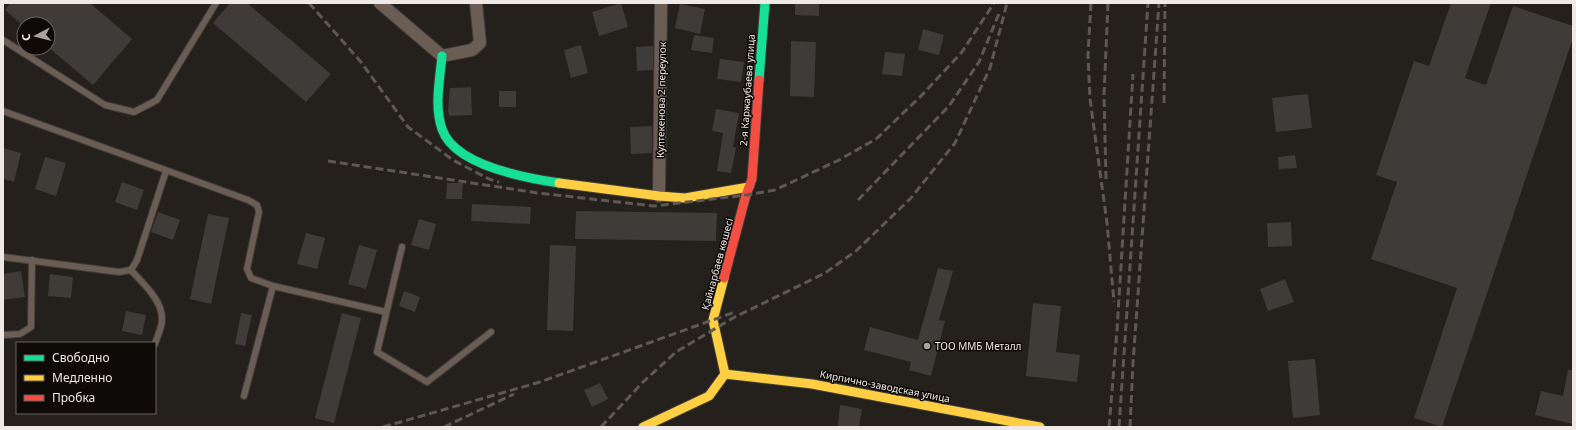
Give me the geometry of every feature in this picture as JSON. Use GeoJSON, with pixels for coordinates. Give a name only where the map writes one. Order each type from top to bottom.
{"type":"FeatureCollection","features":[{"type":"Feature","properties":{"kind":"street"},"geometry":{"type":"LineString","coordinates":[[380,3],[442,56]]}},
{"type":"Feature","properties":{"kind":"street"},"geometry":{"type":"LineString","coordinates":[[442,56],[472,50],[480,42],[476,3]]}},
{"type":"Feature","properties":{"kind":"street","name":"Култекенова 2 переулок"},"geometry":{"type":"LineString","coordinates":[[660,196],[661,3]]}},
{"type":"Feature","properties":{"kind":"street","name":"2-я Каржаубаева улица"},"geometry":{"type":"LineString","coordinates":[[750,183],[765,3]]}},
{"type":"Feature","properties":{"kind":"street"},"geometry":{"type":"LineString","coordinates":[[442,56],[438,111],[442,130],[454,148],[476,162],[532,179],[685,198],[732,191],[750,183]]}},
{"type":"Feature","properties":{"kind":"street","name":"Қайнарбаев көшесі"},"geometry":{"type":"LineString","coordinates":[[725,374],[713,320],[750,183]]}},
{"type":"Feature","properties":{"kind":"street"},"geometry":{"type":"LineString","coordinates":[[643,427],[709,396],[725,374]]}},
{"type":"Feature","properties":{"kind":"street","name":"Кирпично-заводская улица"},"geometry":{"type":"LineString","coordinates":[[725,374],[812,384],[1040,427]]}},
{"type":"Feature","properties":{"kind":"lane"},"geometry":{"type":"LineString","coordinates":[[3,40],[105,105],[134,112],[157,100],[216,3]]}},
{"type":"Feature","properties":{"kind":"lane"},"geometry":{"type":"LineString","coordinates":[[3,111],[257,205],[259,212],[246,269],[251,278],[273,286],[386,312]]}},
{"type":"Feature","properties":{"kind":"lane"},"geometry":{"type":"LineString","coordinates":[[3,257],[119,272],[131,270],[137,260],[166,171]]}},
{"type":"Feature","properties":{"kind":"lane"},"geometry":{"type":"LineString","coordinates":[[402,247],[377,352],[427,382],[491,332]]}},
{"type":"Feature","properties":{"kind":"lane"},"geometry":{"type":"LineString","coordinates":[[3,335],[20,334],[31,327],[32,260]]}},
{"type":"Feature","properties":{"kind":"lane"},"geometry":{"type":"LineString","coordinates":[[131,270],[151,293],[159,306],[162,320],[156,342]]}},
{"type":"Feature","properties":{"kind":"lane"},"geometry":{"type":"LineString","coordinates":[[244,396],[273,286]]}},
{"type":"Feature","properties":{"kind":"building"},"geometry":{"type":"Polygon","coordinates":[[[10,3],[90,3],[132,39],[93,85],[56,54],[56,16],[16,16],[16,20],[5,10],[10,3]]]}},
{"type":"Feature","properties":{"kind":"building"},"geometry":{"type":"Polygon","coordinates":[[[230,3],[247,3],[331,74],[306,102],[213,23],[230,3]]]}},
{"type":"Feature","properties":{"kind":"building"},"geometry":{"type":"Polygon","coordinates":[[[621,3],[628,27],[599,36],[592,12],[621,3]]]}},
{"type":"Feature","properties":{"kind":"building"},"geometry":{"type":"Polygon","coordinates":[[[795,3],[819,3],[819,16],[795,15],[795,3]]]}},
{"type":"Feature","properties":{"kind":"building"},"geometry":{"type":"Polygon","coordinates":[[[1451,3],[1491,3],[1465,78],[1486,85],[1513,6],[1573,26],[1573,38],[1442,427],[1414,418],[1457,288],[1371,259],[1397,182],[1376,175],[1414,61],[1429,66],[1451,3]]]}},
{"type":"Feature","properties":{"kind":"building"},"geometry":{"type":"Polygon","coordinates":[[[680,4],[705,9],[700,34],[675,28],[680,4]]]}},
{"type":"Feature","properties":{"kind":"building"},"geometry":{"type":"Polygon","coordinates":[[[923,29],[944,35],[939,55],[918,50],[923,29]]]}},
{"type":"Feature","properties":{"kind":"building"},"geometry":{"type":"Polygon","coordinates":[[[694,35],[714,38],[712,53],[691,50],[694,35]]]}},
{"type":"Feature","properties":{"kind":"building"},"geometry":{"type":"Polygon","coordinates":[[[791,41],[816,42],[814,97],[790,96],[791,41]]]}},
{"type":"Feature","properties":{"kind":"building"},"geometry":{"type":"Polygon","coordinates":[[[581,45],[588,73],[571,78],[564,50],[581,45]]]}},
{"type":"Feature","properties":{"kind":"building"},"geometry":{"type":"Polygon","coordinates":[[[653,46],[653,70],[637,71],[636,47],[653,46]]]}},
{"type":"Feature","properties":{"kind":"building"},"geometry":{"type":"Polygon","coordinates":[[[885,52],[905,54],[902,76],[882,74],[885,52]]]}},
{"type":"Feature","properties":{"kind":"building"},"geometry":{"type":"Polygon","coordinates":[[[720,59],[744,62],[741,82],[717,79],[720,59]]]}},
{"type":"Feature","properties":{"kind":"building"},"geometry":{"type":"Polygon","coordinates":[[[471,87],[472,115],[449,116],[448,110],[450,88],[471,87]]]}},
{"type":"Feature","properties":{"kind":"building"},"geometry":{"type":"Polygon","coordinates":[[[499,91],[516,91],[516,107],[499,107],[499,91]]]}},
{"type":"Feature","properties":{"kind":"building"},"geometry":{"type":"Polygon","coordinates":[[[1308,94],[1312,128],[1276,132],[1272,98],[1308,94]]]}},
{"type":"Feature","properties":{"kind":"building"},"geometry":{"type":"Polygon","coordinates":[[[716,109],[739,113],[733,147],[736,148],[731,173],[717,171],[723,133],[712,131],[716,109]]]}},
{"type":"Feature","properties":{"kind":"building"},"geometry":{"type":"Polygon","coordinates":[[[652,126],[652,153],[631,154],[630,127],[652,126]]]}},
{"type":"Feature","properties":{"kind":"building"},"geometry":{"type":"Polygon","coordinates":[[[3,148],[21,153],[14,182],[3,179],[3,148]]]}},
{"type":"Feature","properties":{"kind":"building"},"geometry":{"type":"Polygon","coordinates":[[[1295,155],[1297,168],[1279,169],[1278,157],[1295,155]]]}},
{"type":"Feature","properties":{"kind":"building"},"geometry":{"type":"Polygon","coordinates":[[[45,157],[66,163],[56,196],[35,189],[45,157]]]}},
{"type":"Feature","properties":{"kind":"building"},"geometry":{"type":"Polygon","coordinates":[[[122,182],[144,190],[137,210],[115,202],[122,182]]]}},
{"type":"Feature","properties":{"kind":"building"},"geometry":{"type":"Polygon","coordinates":[[[447,183],[463,183],[462,199],[446,199],[447,183]]]}},
{"type":"Feature","properties":{"kind":"building"},"geometry":{"type":"Polygon","coordinates":[[[472,204],[531,207],[530,224],[471,221],[472,204]]]}},
{"type":"Feature","properties":{"kind":"building"},"geometry":{"type":"Polygon","coordinates":[[[576,211],[717,213],[716,241],[575,239],[576,211]]]}},
{"type":"Feature","properties":{"kind":"building"},"geometry":{"type":"Polygon","coordinates":[[[158,212],[180,220],[173,240],[151,232],[158,212]]]}},
{"type":"Feature","properties":{"kind":"building"},"geometry":{"type":"Polygon","coordinates":[[[208,214],[229,218],[211,304],[190,299],[208,214]]]}},
{"type":"Feature","properties":{"kind":"building"},"geometry":{"type":"Polygon","coordinates":[[[419,219],[436,224],[429,250],[411,245],[419,219]]]}},
{"type":"Feature","properties":{"kind":"building"},"geometry":{"type":"Polygon","coordinates":[[[1291,222],[1292,246],[1268,247],[1267,223],[1291,222]]]}},
{"type":"Feature","properties":{"kind":"building"},"geometry":{"type":"Polygon","coordinates":[[[306,233],[325,238],[317,269],[297,264],[306,233]]]}},
{"type":"Feature","properties":{"kind":"building"},"geometry":{"type":"Polygon","coordinates":[[[359,245],[377,250],[366,289],[348,284],[359,245]]]}},
{"type":"Feature","properties":{"kind":"building"},"geometry":{"type":"Polygon","coordinates":[[[550,245],[576,246],[573,331],[547,330],[550,245]]]}},
{"type":"Feature","properties":{"kind":"building","name":"ТОО ММБ Металл"},"geometry":{"type":"Polygon","coordinates":[[[938,268],[953,271],[939,320],[945,321],[931,376],[909,370],[911,362],[864,350],[870,327],[918,340],[938,268]]]}},
{"type":"Feature","properties":{"kind":"building"},"geometry":{"type":"Polygon","coordinates":[[[21,271],[25,297],[3,300],[3,274],[21,271]]]}},
{"type":"Feature","properties":{"kind":"building"},"geometry":{"type":"Polygon","coordinates":[[[50,274],[73,277],[71,298],[48,296],[50,274]]]}},
{"type":"Feature","properties":{"kind":"building"},"geometry":{"type":"Polygon","coordinates":[[[1285,279],[1294,302],[1268,311],[1260,289],[1285,279]]]}},
{"type":"Feature","properties":{"kind":"building"},"geometry":{"type":"Polygon","coordinates":[[[404,291],[420,297],[415,312],[399,306],[404,291]]]}},
{"type":"Feature","properties":{"kind":"building"},"geometry":{"type":"Polygon","coordinates":[[[1033,303],[1061,306],[1056,352],[1080,355],[1077,382],[1026,376],[1033,303]]]}},
{"type":"Feature","properties":{"kind":"building"},"geometry":{"type":"Polygon","coordinates":[[[126,311],[146,315],[142,335],[122,331],[126,311]]]}},
{"type":"Feature","properties":{"kind":"building"},"geometry":{"type":"Polygon","coordinates":[[[241,313],[252,315],[245,346],[235,344],[241,313]]]}},
{"type":"Feature","properties":{"kind":"building"},"geometry":{"type":"Polygon","coordinates":[[[342,313],[361,318],[334,423],[315,418],[342,313]]]}},
{"type":"Feature","properties":{"kind":"building"},"geometry":{"type":"Polygon","coordinates":[[[1315,359],[1320,415],[1293,418],[1288,361],[1315,359]]]}},
{"type":"Feature","properties":{"kind":"building"},"geometry":{"type":"Polygon","coordinates":[[[1568,370],[1573,370],[1573,424],[1535,415],[1541,391],[1563,396],[1568,370]]]}},
{"type":"Feature","properties":{"kind":"building"},"geometry":{"type":"Polygon","coordinates":[[[600,383],[608,399],[592,407],[584,390],[600,383]]]}},
{"type":"Feature","properties":{"kind":"building"},"geometry":{"type":"Polygon","coordinates":[[[840,405],[862,409],[859,427],[838,426],[840,405]]]}},
{"type":"Feature","properties":{"kind":"railway"},"geometry":{"type":"LineString","coordinates":[[309,3],[361,62],[408,127],[453,160],[489,179],[499,182]]}},
{"type":"Feature","properties":{"kind":"railway"},"geometry":{"type":"LineString","coordinates":[[328,161],[538,193],[654,206],[775,190],[839,160],[876,139],[921,96],[962,52],[994,3]]}},
{"type":"Feature","properties":{"kind":"railway"},"geometry":{"type":"LineString","coordinates":[[601,427],[642,383],[676,352],[733,318],[825,273],[856,251],[911,198],[955,143],[990,68],[1007,3]]}},
{"type":"Feature","properties":{"kind":"railway"},"geometry":{"type":"LineString","coordinates":[[1091,3],[1088,55],[1090,99],[1107,223],[1114,302]]}},
{"type":"Feature","properties":{"kind":"railway"},"geometry":{"type":"LineString","coordinates":[[1106,179],[1104,95],[1108,3]]}},
{"type":"Feature","properties":{"kind":"railway"},"geometry":{"type":"LineString","coordinates":[[1119,427],[1148,3]]}},
{"type":"Feature","properties":{"kind":"railway"},"geometry":{"type":"LineString","coordinates":[[1130,427],[1133,363],[1159,3]]}},
{"type":"Feature","properties":{"kind":"railway"},"geometry":{"type":"LineString","coordinates":[[1164,103],[1165,3]]}},
{"type":"Feature","properties":{"kind":"railway"},"geometry":{"type":"LineString","coordinates":[[858,200],[949,106],[979,62],[1000,11]]}},
{"type":"Feature","properties":{"kind":"railway"},"geometry":{"type":"LineString","coordinates":[[1109,427],[1117,330],[1133,74]]}},
{"type":"Feature","properties":{"kind":"railway"},"geometry":{"type":"LineString","coordinates":[[383,427],[540,382],[735,312]]}},
{"type":"Feature","properties":{"kind":"railway"},"geometry":{"type":"LineString","coordinates":[[444,427],[514,394]]}},
{"type":"Feature","properties":{"kind":"traffic: fast"},"geometry":{"type":"LineString","coordinates":[[759,80],[765,3]]}},
{"type":"Feature","properties":{"kind":"traffic: fast"},"geometry":{"type":"LineString","coordinates":[[442,56],[438,92],[438,111],[442,129],[449,141],[461,152],[475,161],[492,168],[528,178],[559,183]]}},
{"type":"Feature","properties":{"kind":"traffic: slow"},"geometry":{"type":"LineString","coordinates":[[559,183],[685,198],[749,187]]}},
{"type":"Feature","properties":{"kind":"traffic: slow"},"geometry":{"type":"LineString","coordinates":[[643,427],[709,396],[725,374],[713,320],[724,278]]}},
{"type":"Feature","properties":{"kind":"traffic: slow"},"geometry":{"type":"LineString","coordinates":[[725,374],[812,384],[1040,427]]}},
{"type":"Feature","properties":{"kind":"traffic: jam"},"geometry":{"type":"LineString","coordinates":[[724,278],[746,195],[752,179],[759,80]]}},
{"type":"Feature","properties":{"kind":"place","name":"ТОО ММБ Металл"},"geometry":{"type":"Point","coordinates":[927,346]}}]}
